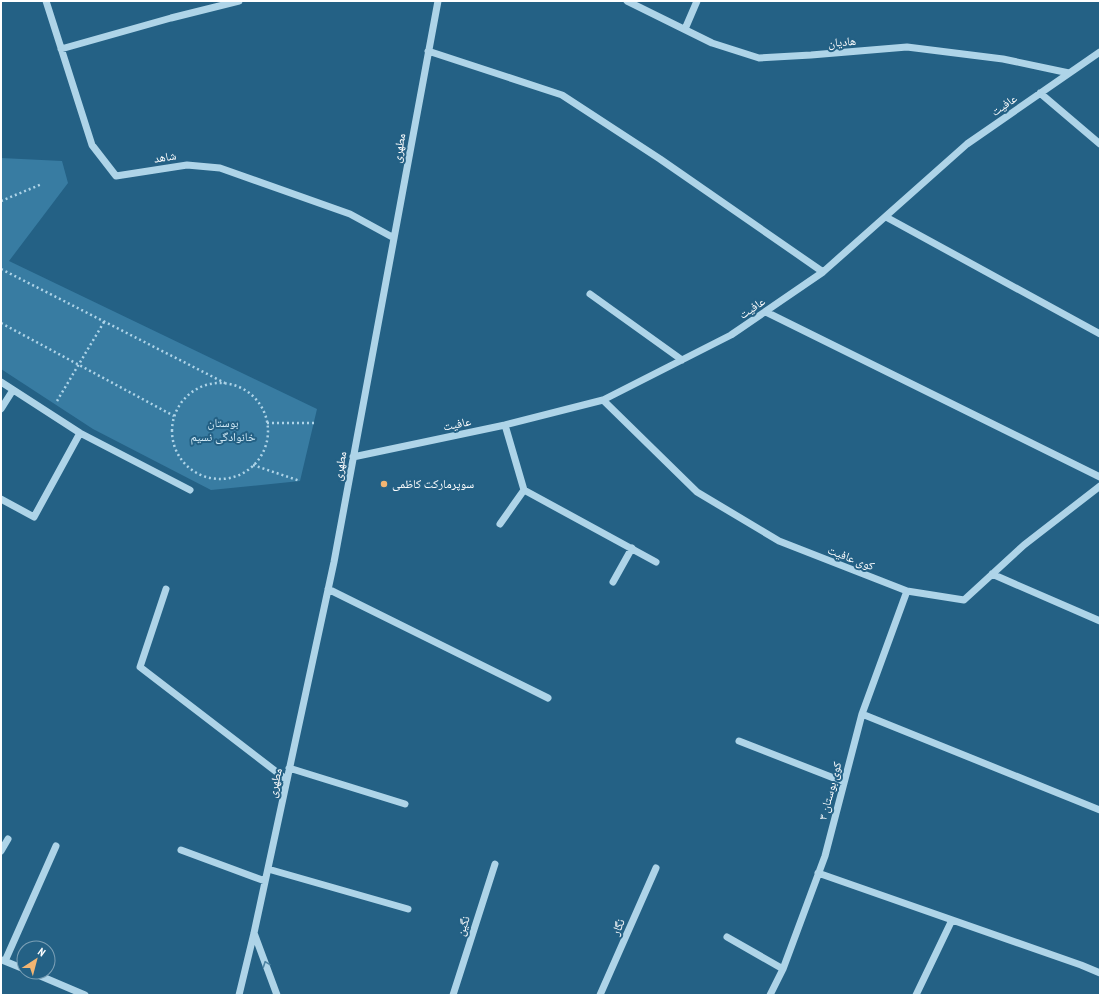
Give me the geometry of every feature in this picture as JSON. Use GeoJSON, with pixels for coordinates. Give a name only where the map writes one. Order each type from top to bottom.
{"type":"FeatureCollection","features":[{"type":"Feature","properties":{"kind":"street","name":"شاهد"},"geometry":{"type":"LineString","coordinates":[[46,1],[92,145],[116,176],[188,165],[220,168],[350,214],[394,238]]}},
{"type":"Feature","properties":{"kind":"street"},"geometry":{"type":"LineString","coordinates":[[61,49],[171,18],[239,1]]}},
{"type":"Feature","properties":{"kind":"street","name":"مطهری"},"geometry":{"type":"LineString","coordinates":[[239,995],[254,933],[328,589],[438,1]]}},
{"type":"Feature","properties":{"kind":"street","name":"هادیان"},"geometry":{"type":"LineString","coordinates":[[626,1],[712,43],[759,58],[907,47],[1003,59],[1069,73]]}},
{"type":"Feature","properties":{"kind":"street"},"geometry":{"type":"LineString","coordinates":[[685,29],[697,1]]}},
{"type":"Feature","properties":{"kind":"street"},"geometry":{"type":"LineString","coordinates":[[428,51],[562,95],[660,159],[823,272]]}},
{"type":"Feature","properties":{"kind":"street","name":"عافیت"},"geometry":{"type":"LineString","coordinates":[[353,458],[505,426],[603,400],[731,335],[823,272],[967,144],[1100,52]]}},
{"type":"Feature","properties":{"kind":"street"},"geometry":{"type":"LineString","coordinates":[[1040,93],[1100,144]]}},
{"type":"Feature","properties":{"kind":"street"},"geometry":{"type":"LineString","coordinates":[[886,217],[1100,334]]}},
{"type":"Feature","properties":{"kind":"street"},"geometry":{"type":"LineString","coordinates":[[590,294],[682,360]]}},
{"type":"Feature","properties":{"kind":"street"},"geometry":{"type":"LineString","coordinates":[[766,312],[1100,477]]}},
{"type":"Feature","properties":{"kind":"street"},"geometry":{"type":"LineString","coordinates":[[1,382],[80,433],[190,490]]}},
{"type":"Feature","properties":{"kind":"street"},"geometry":{"type":"LineString","coordinates":[[1,408],[13,390]]}},
{"type":"Feature","properties":{"kind":"street","name":"کوی عافیت"},"geometry":{"type":"LineString","coordinates":[[603,400],[697,492],[779,541],[907,591],[964,600],[1024,545],[1100,486]]}},
{"type":"Feature","properties":{"kind":"street"},"geometry":{"type":"LineString","coordinates":[[505,426],[524,490],[656,562]]}},
{"type":"Feature","properties":{"kind":"street"},"geometry":{"type":"LineString","coordinates":[[1,499],[34,517],[80,433]]}},
{"type":"Feature","properties":{"kind":"street"},"geometry":{"type":"LineString","coordinates":[[500,524],[524,490]]}},
{"type":"Feature","properties":{"kind":"street"},"geometry":{"type":"LineString","coordinates":[[613,582],[632,548]]}},
{"type":"Feature","properties":{"kind":"street"},"geometry":{"type":"LineString","coordinates":[[992,574],[1100,622]]}},
{"type":"Feature","properties":{"kind":"street"},"geometry":{"type":"LineString","coordinates":[[166,589],[140,667],[287,780]]}},
{"type":"Feature","properties":{"kind":"street"},"geometry":{"type":"LineString","coordinates":[[328,589],[548,698]]}},
{"type":"Feature","properties":{"kind":"street","name":"کوی بوستان ۳"},"geometry":{"type":"LineString","coordinates":[[770,995],[783,969],[825,856],[862,714],[907,591]]}},
{"type":"Feature","properties":{"kind":"street"},"geometry":{"type":"LineString","coordinates":[[862,714],[1100,810]]}},
{"type":"Feature","properties":{"kind":"street"},"geometry":{"type":"LineString","coordinates":[[739,741],[844,782]]}},
{"type":"Feature","properties":{"kind":"street"},"geometry":{"type":"LineString","coordinates":[[289,768],[406,804]]}},
{"type":"Feature","properties":{"kind":"street"},"geometry":{"type":"LineString","coordinates":[[1,851],[8,839]]}},
{"type":"Feature","properties":{"kind":"street"},"geometry":{"type":"LineString","coordinates":[[16,966],[3,960],[56,846]]}},
{"type":"Feature","properties":{"kind":"street"},"geometry":{"type":"LineString","coordinates":[[181,850],[265,881]]}},
{"type":"Feature","properties":{"kind":"street","name":"نگین"},"geometry":{"type":"LineString","coordinates":[[453,995],[495,864]]}},
{"type":"Feature","properties":{"kind":"street","name":"نگار"},"geometry":{"type":"LineString","coordinates":[[600,995],[656,868]]}},
{"type":"Feature","properties":{"kind":"street"},"geometry":{"type":"LineString","coordinates":[[268,869],[408,909]]}},
{"type":"Feature","properties":{"kind":"street"},"geometry":{"type":"LineString","coordinates":[[818,873],[1100,973]]}},
{"type":"Feature","properties":{"kind":"street"},"geometry":{"type":"LineString","coordinates":[[916,995],[952,920]]}},
{"type":"Feature","properties":{"kind":"street"},"geometry":{"type":"LineString","coordinates":[[254,933],[277,995]]}},
{"type":"Feature","properties":{"kind":"street"},"geometry":{"type":"LineString","coordinates":[[727,937],[783,969]]}},
{"type":"Feature","properties":{"kind":"street"},"geometry":{"type":"LineString","coordinates":[[50,980],[85,995]]}},
{"type":"Feature","properties":{"kind":"path"},"geometry":{"type":"LineString","coordinates":[[1,200],[42,184]]}},
{"type":"Feature","properties":{"kind":"path"},"geometry":{"type":"LineString","coordinates":[[1,269],[225,383],[241,388],[253,397],[262,409],[267,423],[267,438],[262,453],[253,464],[241,474],[227,478],[212,478],[197,473],[184,463],[175,449],[172,433],[174,416],[181,402],[193,390],[209,384],[225,383]]}},
{"type":"Feature","properties":{"kind":"path"},"geometry":{"type":"LineString","coordinates":[[50,414],[104,322]]}},
{"type":"Feature","properties":{"kind":"path"},"geometry":{"type":"LineString","coordinates":[[1,324],[174,416]]}},
{"type":"Feature","properties":{"kind":"path"},"geometry":{"type":"LineString","coordinates":[[267,423],[314,423]]}},
{"type":"Feature","properties":{"kind":"path"},"geometry":{"type":"LineString","coordinates":[[253,464],[300,480]]}},
{"type":"Feature","properties":{"kind":"green space","name":"بوستان خانوادگی نسیم"},"geometry":{"type":"Polygon","coordinates":[[[1,158],[62,161],[68,183],[9,261],[317,409],[300,481],[211,490],[93,429],[1,369],[1,158]]]}},
{"type":"Feature","properties":{"kind":"place","name":"سوپرمارکت کاظمی"},"geometry":{"type":"Point","coordinates":[384,484]}}]}
